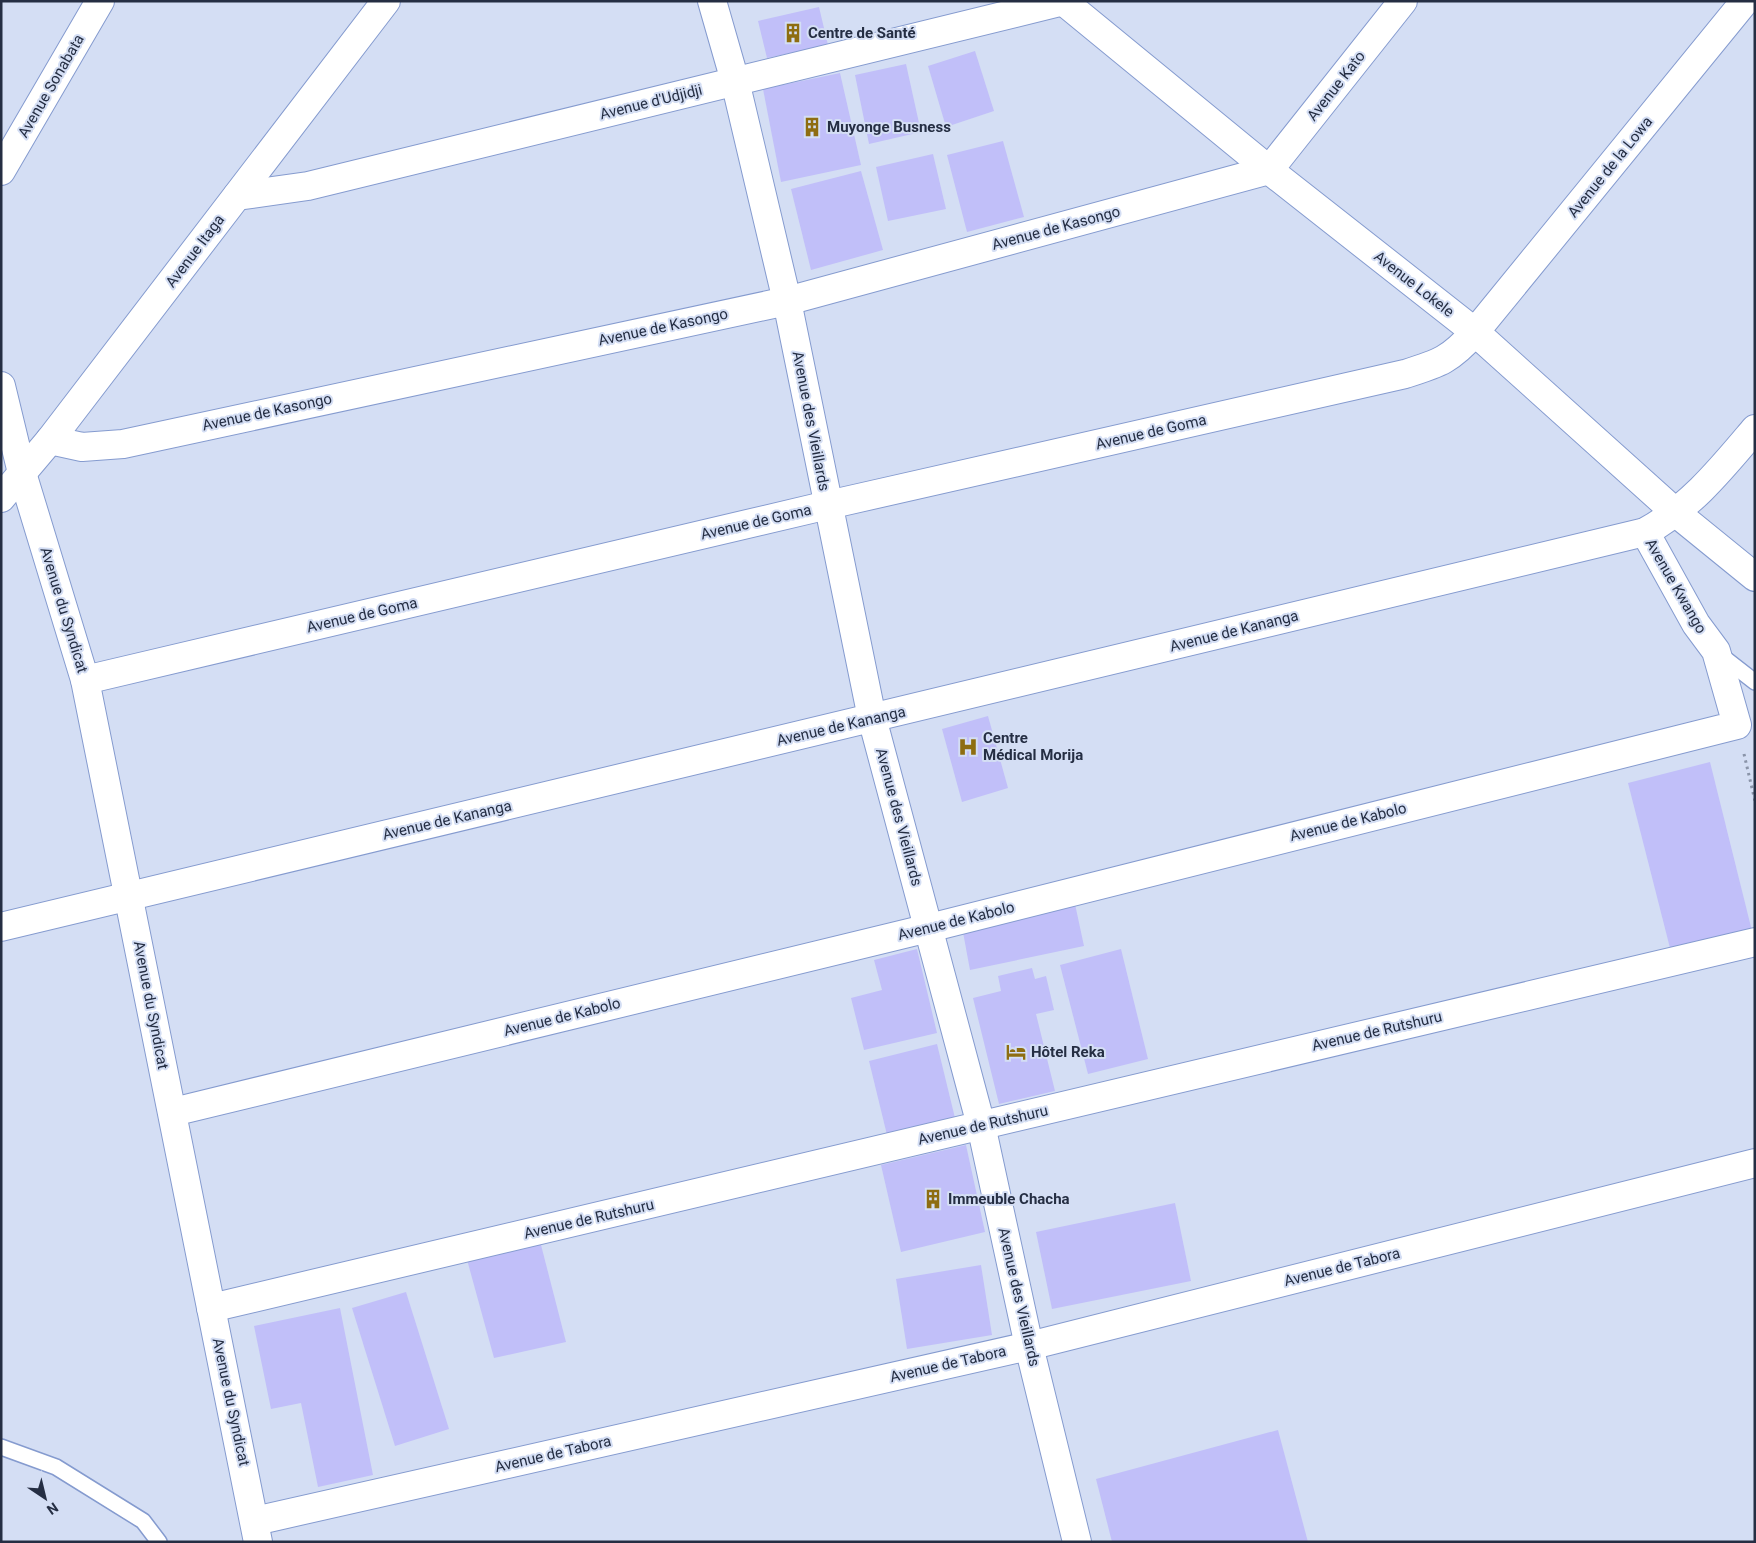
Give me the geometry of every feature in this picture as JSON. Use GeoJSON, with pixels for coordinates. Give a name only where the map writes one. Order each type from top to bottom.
{"type":"FeatureCollection","features":[{"type":"Feature","properties":{"kind":"street","name":"Avenue Sonabata"},"geometry":{"type":"LineString","coordinates":[[1,171],[100,1]]}},
{"type":"Feature","properties":{"kind":"street","name":"Avenue Itaga"},"geometry":{"type":"LineString","coordinates":[[1,498],[50,440],[386,1]]}},
{"type":"Feature","properties":{"kind":"street","name":"Avenue des Vieillards"},"geometry":{"type":"LineString","coordinates":[[712,1],[735,81],[787,301],[872,718],[980,1125],[1029,1346],[1077,1542]]}},
{"type":"Feature","properties":{"kind":"street","name":"Avenue d'Udjidji"},"geometry":{"type":"LineString","coordinates":[[237,196],[308,186],[1064,1]]}},
{"type":"Feature","properties":{"kind":"street","name":"Avenue Lokele"},"geometry":{"type":"LineString","coordinates":[[1064,1],[1269,170],[1475,332],[1675,512],[1755,577]]}},
{"type":"Feature","properties":{"kind":"street","name":"Avenue Kato"},"geometry":{"type":"LineString","coordinates":[[1269,170],[1403,1]]}},
{"type":"Feature","properties":{"kind":"street","name":"Avenue de la Lowa"},"geometry":{"type":"LineString","coordinates":[[1475,332],[1745,1]]}},
{"type":"Feature","properties":{"kind":"street","name":"Avenue de Kasongo"},"geometry":{"type":"LineString","coordinates":[[50,440],[82,448],[123,444],[787,301],[1269,170]]}},
{"type":"Feature","properties":{"kind":"street","name":"Avenue de Goma"},"geometry":{"type":"LineString","coordinates":[[85,680],[828,505],[1405,374],[1441,363],[1458,351],[1475,332]]}},
{"type":"Feature","properties":{"kind":"street","name":"Avenue du Syndicat"},"geometry":{"type":"LineString","coordinates":[[1,386],[22,473],[85,680],[257,1532]]}},
{"type":"Feature","properties":{"kind":"street","name":"Avenue de Kananga"},"geometry":{"type":"LineString","coordinates":[[1,927],[1646,532],[1700,492],[1755,428]]}},
{"type":"Feature","properties":{"kind":"street","name":"Avenue Kwango"},"geometry":{"type":"LineString","coordinates":[[1646,532],[1696,624],[1716,652],[1737,724]]}},
{"type":"Feature","properties":{"kind":"street","name":"Avenue de Kabolo"},"geometry":{"type":"LineString","coordinates":[[173,1112],[929,928],[1737,724]]}},
{"type":"Feature","properties":{"kind":"street","name":"Avenue de Rutshuru"},"geometry":{"type":"LineString","coordinates":[[211,1308],[1755,942]]}},
{"type":"Feature","properties":{"kind":"street","name":"Avenue de Tabora"},"geometry":{"type":"LineString","coordinates":[[257,1532],[1029,1346],[1755,1163]]}},
{"type":"Feature","properties":{"kind":"lane"},"geometry":{"type":"LineString","coordinates":[[1716,652],[1755,682]]}},
{"type":"Feature","properties":{"kind":"lane"},"geometry":{"type":"LineString","coordinates":[[1,1447],[56,1466],[143,1521],[159,1542]]}},
{"type":"Feature","properties":{"kind":"path"},"geometry":{"type":"LineString","coordinates":[[1737,724],[1755,801]]}},
{"type":"Feature","properties":{"kind":"building","name":"Centre de Santé"},"geometry":{"type":"Polygon","coordinates":[[[819,7],[828,45],[767,58],[758,21],[819,7]]]}},
{"type":"Feature","properties":{"kind":"building"},"geometry":{"type":"Polygon","coordinates":[[[975,51],[994,111],[946,127],[928,66],[975,51]]]}},
{"type":"Feature","properties":{"kind":"building"},"geometry":{"type":"Polygon","coordinates":[[[906,64],[921,132],[869,144],[855,75],[906,64]]]}},
{"type":"Feature","properties":{"kind":"building","name":"Muyonge Busness"},"geometry":{"type":"Polygon","coordinates":[[[840,73],[861,165],[781,182],[763,89],[840,73]]]}},
{"type":"Feature","properties":{"kind":"building"},"geometry":{"type":"Polygon","coordinates":[[[1003,141],[1024,217],[967,232],[947,155],[1003,141]]]}},
{"type":"Feature","properties":{"kind":"building"},"geometry":{"type":"Polygon","coordinates":[[[933,154],[946,209],[888,221],[876,167],[933,154]]]}},
{"type":"Feature","properties":{"kind":"building"},"geometry":{"type":"Polygon","coordinates":[[[861,171],[883,250],[811,270],[791,189],[861,171]]]}},
{"type":"Feature","properties":{"kind":"building"},"geometry":{"type":"Polygon","coordinates":[[[988,716],[1008,788],[962,802],[942,729],[988,716]]]}},
{"type":"Feature","properties":{"kind":"building"},"geometry":{"type":"Polygon","coordinates":[[[1710,762],[1752,931],[1671,952],[1628,783],[1710,762]]]}},
{"type":"Feature","properties":{"kind":"building"},"geometry":{"type":"Polygon","coordinates":[[[1075,904],[1084,946],[970,970],[962,927],[1075,904]]]}},
{"type":"Feature","properties":{"kind":"building"},"geometry":{"type":"Polygon","coordinates":[[[917,949],[937,1033],[864,1050],[851,998],[882,990],[874,960],[917,949]]]}},
{"type":"Feature","properties":{"kind":"building"},"geometry":{"type":"Polygon","coordinates":[[[1121,949],[1148,1059],[1088,1074],[1060,965],[1121,949]]]}},
{"type":"Feature","properties":{"kind":"building","name":"Hôtel Reka"},"geometry":{"type":"Polygon","coordinates":[[[1032,968],[1035,979],[1046,976],[1054,1010],[1036,1014],[1055,1091],[999,1104],[973,998],[1001,991],[998,976],[1032,968]]]}},
{"type":"Feature","properties":{"kind":"building"},"geometry":{"type":"Polygon","coordinates":[[[937,1044],[955,1118],[887,1135],[869,1061],[937,1044]]]}},
{"type":"Feature","properties":{"kind":"building","name":"Immeuble Chacha"},"geometry":{"type":"Polygon","coordinates":[[[966,1145],[985,1232],[901,1252],[881,1165],[966,1145]]]}},
{"type":"Feature","properties":{"kind":"building"},"geometry":{"type":"Polygon","coordinates":[[[1175,1203],[1191,1281],[1052,1309],[1036,1232],[1175,1203]]]}},
{"type":"Feature","properties":{"kind":"building"},"geometry":{"type":"Polygon","coordinates":[[[540,1241],[566,1342],[494,1358],[466,1256],[540,1241]]]}},
{"type":"Feature","properties":{"kind":"building"},"geometry":{"type":"Polygon","coordinates":[[[981,1265],[992,1335],[907,1349],[896,1279],[981,1265]]]}},
{"type":"Feature","properties":{"kind":"building"},"geometry":{"type":"Polygon","coordinates":[[[406,1292],[449,1429],[395,1446],[352,1308],[406,1292]]]}},
{"type":"Feature","properties":{"kind":"building"},"geometry":{"type":"Polygon","coordinates":[[[340,1308],[373,1475],[318,1487],[301,1403],[271,1409],[254,1326],[340,1308]]]}},
{"type":"Feature","properties":{"kind":"building"},"geometry":{"type":"Polygon","coordinates":[[[1278,1430],[1308,1542],[1112,1542],[1096,1479],[1278,1430]]]}},
{"type":"Feature","properties":{"kind":"place","name":"Centre de Santé"},"geometry":{"type":"Point","coordinates":[793,33]}},
{"type":"Feature","properties":{"kind":"place","name":"Muyonge Busness"},"geometry":{"type":"Point","coordinates":[812,127]}},
{"type":"Feature","properties":{"kind":"place","name":"Centre Médical Morija"},"geometry":{"type":"Point","coordinates":[968,747]}},
{"type":"Feature","properties":{"kind":"place","name":"Hôtel Reka"},"geometry":{"type":"Point","coordinates":[1016,1052]}},
{"type":"Feature","properties":{"kind":"place","name":"Immeuble Chacha"},"geometry":{"type":"Point","coordinates":[933,1199]}}]}
